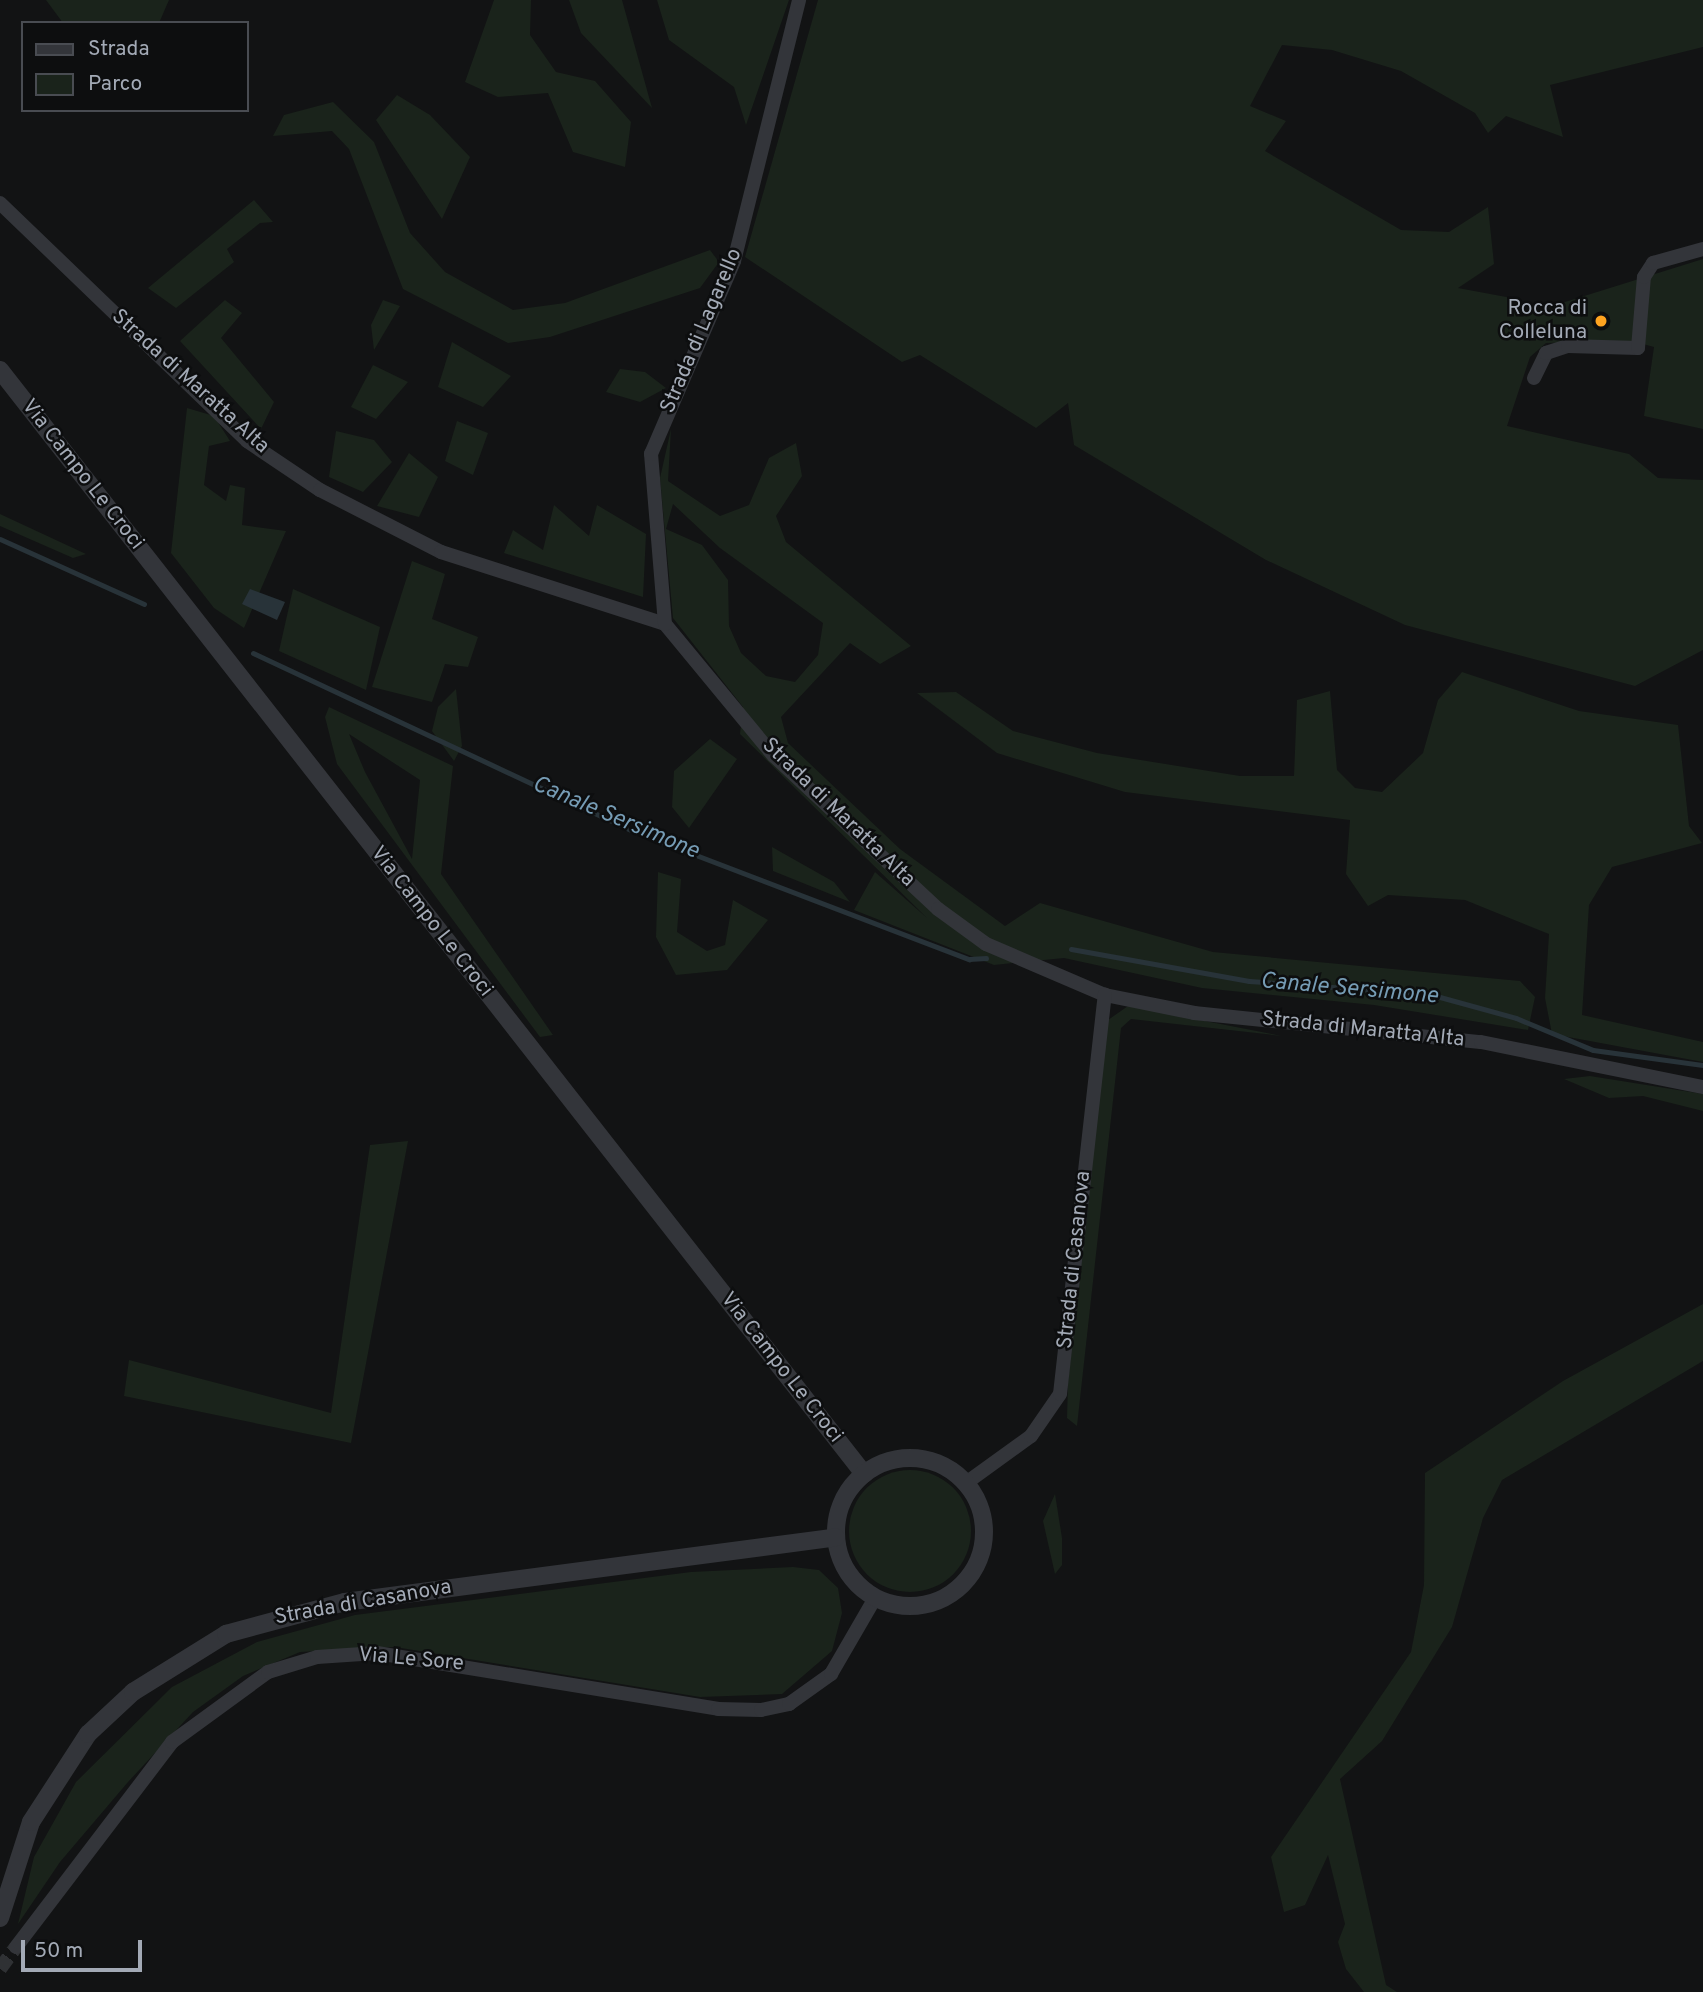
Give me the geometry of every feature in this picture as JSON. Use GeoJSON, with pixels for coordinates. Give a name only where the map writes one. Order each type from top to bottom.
{"type":"FeatureCollection","features":[{"type":"Feature","properties":{"kind":"street","name":"Strada di Lagarello"},"geometry":{"type":"LineString","coordinates":[[665,624],[651,454],[734,261],[799,0]]}},
{"type":"Feature","properties":{"kind":"street","name":"Strada di Maratta Alta"},"geometry":{"type":"LineString","coordinates":[[0,203],[247,441],[320,490],[441,552],[665,624],[774,756],[938,909],[986,944],[1105,995],[1194,1013],[1481,1042],[1703,1087]]}},
{"type":"Feature","properties":{"kind":"street"},"geometry":{"type":"LineString","coordinates":[[1534,378],[1546,353],[1568,345],[1638,348],[1644,277],[1653,263],[1703,249]]}},
{"type":"Feature","properties":{"kind":"street","name":"Via Campo Le Croci"},"geometry":{"type":"LineString","coordinates":[[0,370],[864,1474]]}},
{"type":"Feature","properties":{"kind":"street","name":"Strada di Casanova"},"geometry":{"type":"LineString","coordinates":[[967,1483],[1031,1436],[1060,1394],[1105,995]]}},
{"type":"Feature","properties":{"kind":"street"},"geometry":{"type":"LineString","coordinates":[[917,1458],[944,1466],[967,1483],[985,1531],[968,1579],[925,1605],[875,1598],[847,1573],[836,1537],[842,1502],[864,1474],[889,1461],[917,1458]]}},
{"type":"Feature","properties":{"kind":"street","name":"Strada di Casanova"},"geometry":{"type":"LineString","coordinates":[[0,1916],[31,1822],[88,1734],[133,1692],[226,1634],[334,1604],[836,1537]]}},
{"type":"Feature","properties":{"kind":"street","name":"Via Le Sore"},"geometry":{"type":"LineString","coordinates":[[16,1947],[172,1742],[268,1672],[317,1657],[377,1653],[718,1709],[761,1710],[789,1704],[831,1674],[875,1598]]}},
{"type":"Feature","properties":{"kind":"green space"},"geometry":{"type":"Polygon","coordinates":[[[46,0],[169,0],[160,21],[62,21],[46,0]]]}},
{"type":"Feature","properties":{"kind":"green space"},"geometry":{"type":"Polygon","coordinates":[[[494,0],[531,0],[530,35],[556,72],[595,81],[631,122],[625,167],[573,152],[548,93],[498,97],[465,82],[494,0]]]}},
{"type":"Feature","properties":{"kind":"green space"},"geometry":{"type":"Polygon","coordinates":[[[569,0],[622,0],[652,108],[581,33],[569,0]]]}},
{"type":"Feature","properties":{"kind":"green space"},"geometry":{"type":"Polygon","coordinates":[[[657,0],[789,0],[746,125],[734,87],[669,40],[657,0]]]}},
{"type":"Feature","properties":{"kind":"green space"},"geometry":{"type":"Polygon","coordinates":[[[818,0],[1703,0],[1703,47],[1550,85],[1563,137],[1506,116],[1488,133],[1475,113],[1401,71],[1332,50],[1282,45],[1250,106],[1286,121],[1265,151],[1401,230],[1449,232],[1488,207],[1494,264],[1458,288],[1517,299],[1523,315],[1703,259],[1703,429],[1644,416],[1654,347],[1632,341],[1546,343],[1530,357],[1507,426],[1629,454],[1658,478],[1703,480],[1703,650],[1635,686],[1405,625],[1266,560],[1074,445],[1068,403],[1036,428],[920,355],[902,362],[745,257],[818,0]]]}},
{"type":"Feature","properties":{"kind":"green space"},"geometry":{"type":"Polygon","coordinates":[[[397,95],[430,115],[470,157],[442,219],[376,120],[397,95]]]}},
{"type":"Feature","properties":{"kind":"green space"},"geometry":{"type":"Polygon","coordinates":[[[333,102],[374,142],[410,233],[445,272],[513,310],[565,303],[710,250],[719,262],[700,288],[550,337],[508,343],[403,289],[349,149],[332,131],[273,136],[284,115],[333,102]]]}},
{"type":"Feature","properties":{"kind":"green space"},"geometry":{"type":"Polygon","coordinates":[[[254,200],[273,222],[260,223],[227,249],[234,262],[176,308],[148,288],[254,200]]]}},
{"type":"Feature","properties":{"kind":"green space"},"geometry":{"type":"Polygon","coordinates":[[[225,300],[242,313],[221,338],[274,402],[261,429],[180,341],[225,300]]]}},
{"type":"Feature","properties":{"kind":"green space"},"geometry":{"type":"Polygon","coordinates":[[[383,300],[400,306],[374,350],[371,325],[383,300]]]}},
{"type":"Feature","properties":{"kind":"green space"},"geometry":{"type":"Polygon","coordinates":[[[452,342],[511,376],[483,407],[438,387],[452,342]]]}},
{"type":"Feature","properties":{"kind":"green space"},"geometry":{"type":"Polygon","coordinates":[[[373,365],[408,382],[376,419],[351,407],[373,365]]]}},
{"type":"Feature","properties":{"kind":"green space"},"geometry":{"type":"Polygon","coordinates":[[[620,369],[645,372],[666,388],[640,402],[606,392],[620,369]]]}},
{"type":"Feature","properties":{"kind":"green space"},"geometry":{"type":"Polygon","coordinates":[[[187,408],[214,416],[230,441],[209,446],[204,485],[226,501],[230,485],[245,488],[242,525],[286,531],[244,628],[214,608],[171,553],[187,408]]]}},
{"type":"Feature","properties":{"kind":"green space"},"geometry":{"type":"Polygon","coordinates":[[[457,421],[488,433],[473,475],[445,461],[457,421]]]}},
{"type":"Feature","properties":{"kind":"green space"},"geometry":{"type":"Polygon","coordinates":[[[671,429],[668,481],[720,516],[749,505],[769,458],[796,443],[802,476],[776,516],[786,542],[911,646],[880,664],[850,643],[781,717],[788,743],[900,849],[1005,926],[1040,903],[1213,952],[1520,981],[1535,997],[1528,1030],[1374,1005],[1202,988],[1064,958],[994,965],[854,910],[875,872],[927,918],[740,734],[743,707],[673,618],[660,478],[671,429]],[[673,504],[666,529],[702,545],[728,580],[729,626],[741,653],[766,676],[795,682],[818,655],[823,623],[720,548],[673,504]]]}},
{"type":"Feature","properties":{"kind":"green space"},"geometry":{"type":"Polygon","coordinates":[[[336,431],[374,440],[392,462],[363,492],[329,477],[336,431]]]}},
{"type":"Feature","properties":{"kind":"green space"},"geometry":{"type":"Polygon","coordinates":[[[409,453],[438,477],[419,517],[377,506],[409,453]]]}},
{"type":"Feature","properties":{"kind":"green space"},"geometry":{"type":"Polygon","coordinates":[[[554,505],[589,536],[597,505],[646,534],[643,597],[504,553],[513,530],[543,550],[554,505]]]}},
{"type":"Feature","properties":{"kind":"green space"},"geometry":{"type":"Polygon","coordinates":[[[0,514],[86,554],[73,558],[0,526],[0,514]]]}},
{"type":"Feature","properties":{"kind":"green space"},"geometry":{"type":"Polygon","coordinates":[[[412,561],[445,574],[432,619],[478,637],[468,667],[445,664],[432,702],[372,687],[412,561]]]}},
{"type":"Feature","properties":{"kind":"green space"},"geometry":{"type":"Polygon","coordinates":[[[293,589],[380,627],[366,690],[279,651],[293,589]]]}},
{"type":"Feature","properties":{"kind":"green space"},"geometry":{"type":"Polygon","coordinates":[[[1462,672],[1579,711],[1678,725],[1689,826],[1702,843],[1612,867],[1589,905],[1582,1015],[1703,1042],[1703,1062],[1552,1034],[1545,998],[1549,934],[1465,900],[1388,895],[1368,906],[1346,874],[1350,820],[1125,792],[997,753],[917,693],[956,692],[1013,731],[1097,753],[1240,776],[1294,776],[1297,700],[1330,691],[1337,770],[1355,788],[1382,792],[1423,753],[1438,700],[1462,672]]]}},
{"type":"Feature","properties":{"kind":"green space"},"geometry":{"type":"Polygon","coordinates":[[[456,689],[462,746],[454,761],[432,731],[438,707],[456,689]]]}},
{"type":"Feature","properties":{"kind":"green space"},"geometry":{"type":"Polygon","coordinates":[[[329,707],[453,766],[441,874],[553,1035],[540,1037],[337,764],[325,717],[329,707]],[[349,734],[365,772],[412,859],[420,780],[349,734]]]}},
{"type":"Feature","properties":{"kind":"green space"},"geometry":{"type":"Polygon","coordinates":[[[710,739],[737,759],[689,828],[672,807],[674,771],[710,739]]]}},
{"type":"Feature","properties":{"kind":"green space"},"geometry":{"type":"Polygon","coordinates":[[[772,847],[834,882],[850,902],[773,871],[772,847]]]}},
{"type":"Feature","properties":{"kind":"green space"},"geometry":{"type":"Polygon","coordinates":[[[658,872],[681,879],[677,932],[707,951],[725,945],[733,900],[768,920],[727,970],[676,975],[656,937],[658,872]]]}},
{"type":"Feature","properties":{"kind":"green space"},"geometry":{"type":"Polygon","coordinates":[[[1128,1006],[1282,1036],[1131,1019],[1121,1028],[1077,1426],[1067,1418],[1068,1382],[1108,1020],[1128,1006]]]}},
{"type":"Feature","properties":{"kind":"green space"},"geometry":{"type":"Polygon","coordinates":[[[1590,1076],[1703,1094],[1703,1111],[1643,1096],[1609,1098],[1564,1079],[1590,1076]]]}},
{"type":"Feature","properties":{"kind":"green space"},"geometry":{"type":"Polygon","coordinates":[[[408,1141],[351,1443],[124,1396],[129,1360],[331,1413],[370,1145],[408,1141]]]}},
{"type":"Feature","properties":{"kind":"green space"},"geometry":{"type":"Polygon","coordinates":[[[1703,1304],[1703,1361],[1502,1480],[1483,1518],[1452,1627],[1382,1741],[1340,1779],[1386,1985],[1397,1992],[1364,1992],[1346,1969],[1338,1942],[1345,1924],[1328,1855],[1305,1905],[1284,1912],[1271,1857],[1411,1652],[1424,1585],[1425,1473],[1563,1381],[1703,1304]]]}},
{"type":"Feature","properties":{"kind":"green space"},"geometry":{"type":"Polygon","coordinates":[[[910,1470],[933,1475],[953,1488],[966,1508],[971,1531],[966,1554],[953,1574],[933,1587],[910,1592],[887,1587],[867,1574],[854,1554],[849,1531],[854,1508],[867,1488],[887,1475],[910,1470]]]}},
{"type":"Feature","properties":{"kind":"green space"},"geometry":{"type":"Polygon","coordinates":[[[1055,1494],[1062,1538],[1062,1565],[1055,1574],[1043,1521],[1055,1494]]]}},
{"type":"Feature","properties":{"kind":"green space"},"geometry":{"type":"Polygon","coordinates":[[[793,1567],[819,1570],[838,1588],[842,1613],[832,1651],[782,1694],[700,1697],[395,1647],[300,1652],[243,1676],[193,1712],[128,1782],[60,1862],[18,1924],[34,1857],[76,1782],[172,1687],[257,1642],[355,1615],[691,1572],[793,1567]]]}},
{"type":"Feature","properties":{"kind":"shaded area"},"geometry":{"type":"Polygon","coordinates":[[[250,589],[285,602],[277,620],[242,604],[250,589]]]}},
{"type":"Feature","properties":{"kind":"waterway","name":"Canale Sersimone"},"geometry":{"type":"LineString","coordinates":[[0,539],[144,604]]}},
{"type":"Feature","properties":{"kind":"waterway","name":"Canale Sersimone"},"geometry":{"type":"LineString","coordinates":[[253,653],[633,831],[969,959],[986,958]]}},
{"type":"Feature","properties":{"kind":"waterway","name":"Canale Sersimone"},"geometry":{"type":"LineString","coordinates":[[1071,949],[1249,981],[1429,994],[1516,1018],[1593,1050],[1703,1065]]}},
{"type":"Feature","properties":{"kind":"tunnel"},"geometry":{"type":"LineString","coordinates":[[0,1969],[16,1947]]}},
{"type":"Feature","properties":{"kind":"place","name":"Rocca di Colleluna"},"geometry":{"type":"Point","coordinates":[1601,321]}}]}
